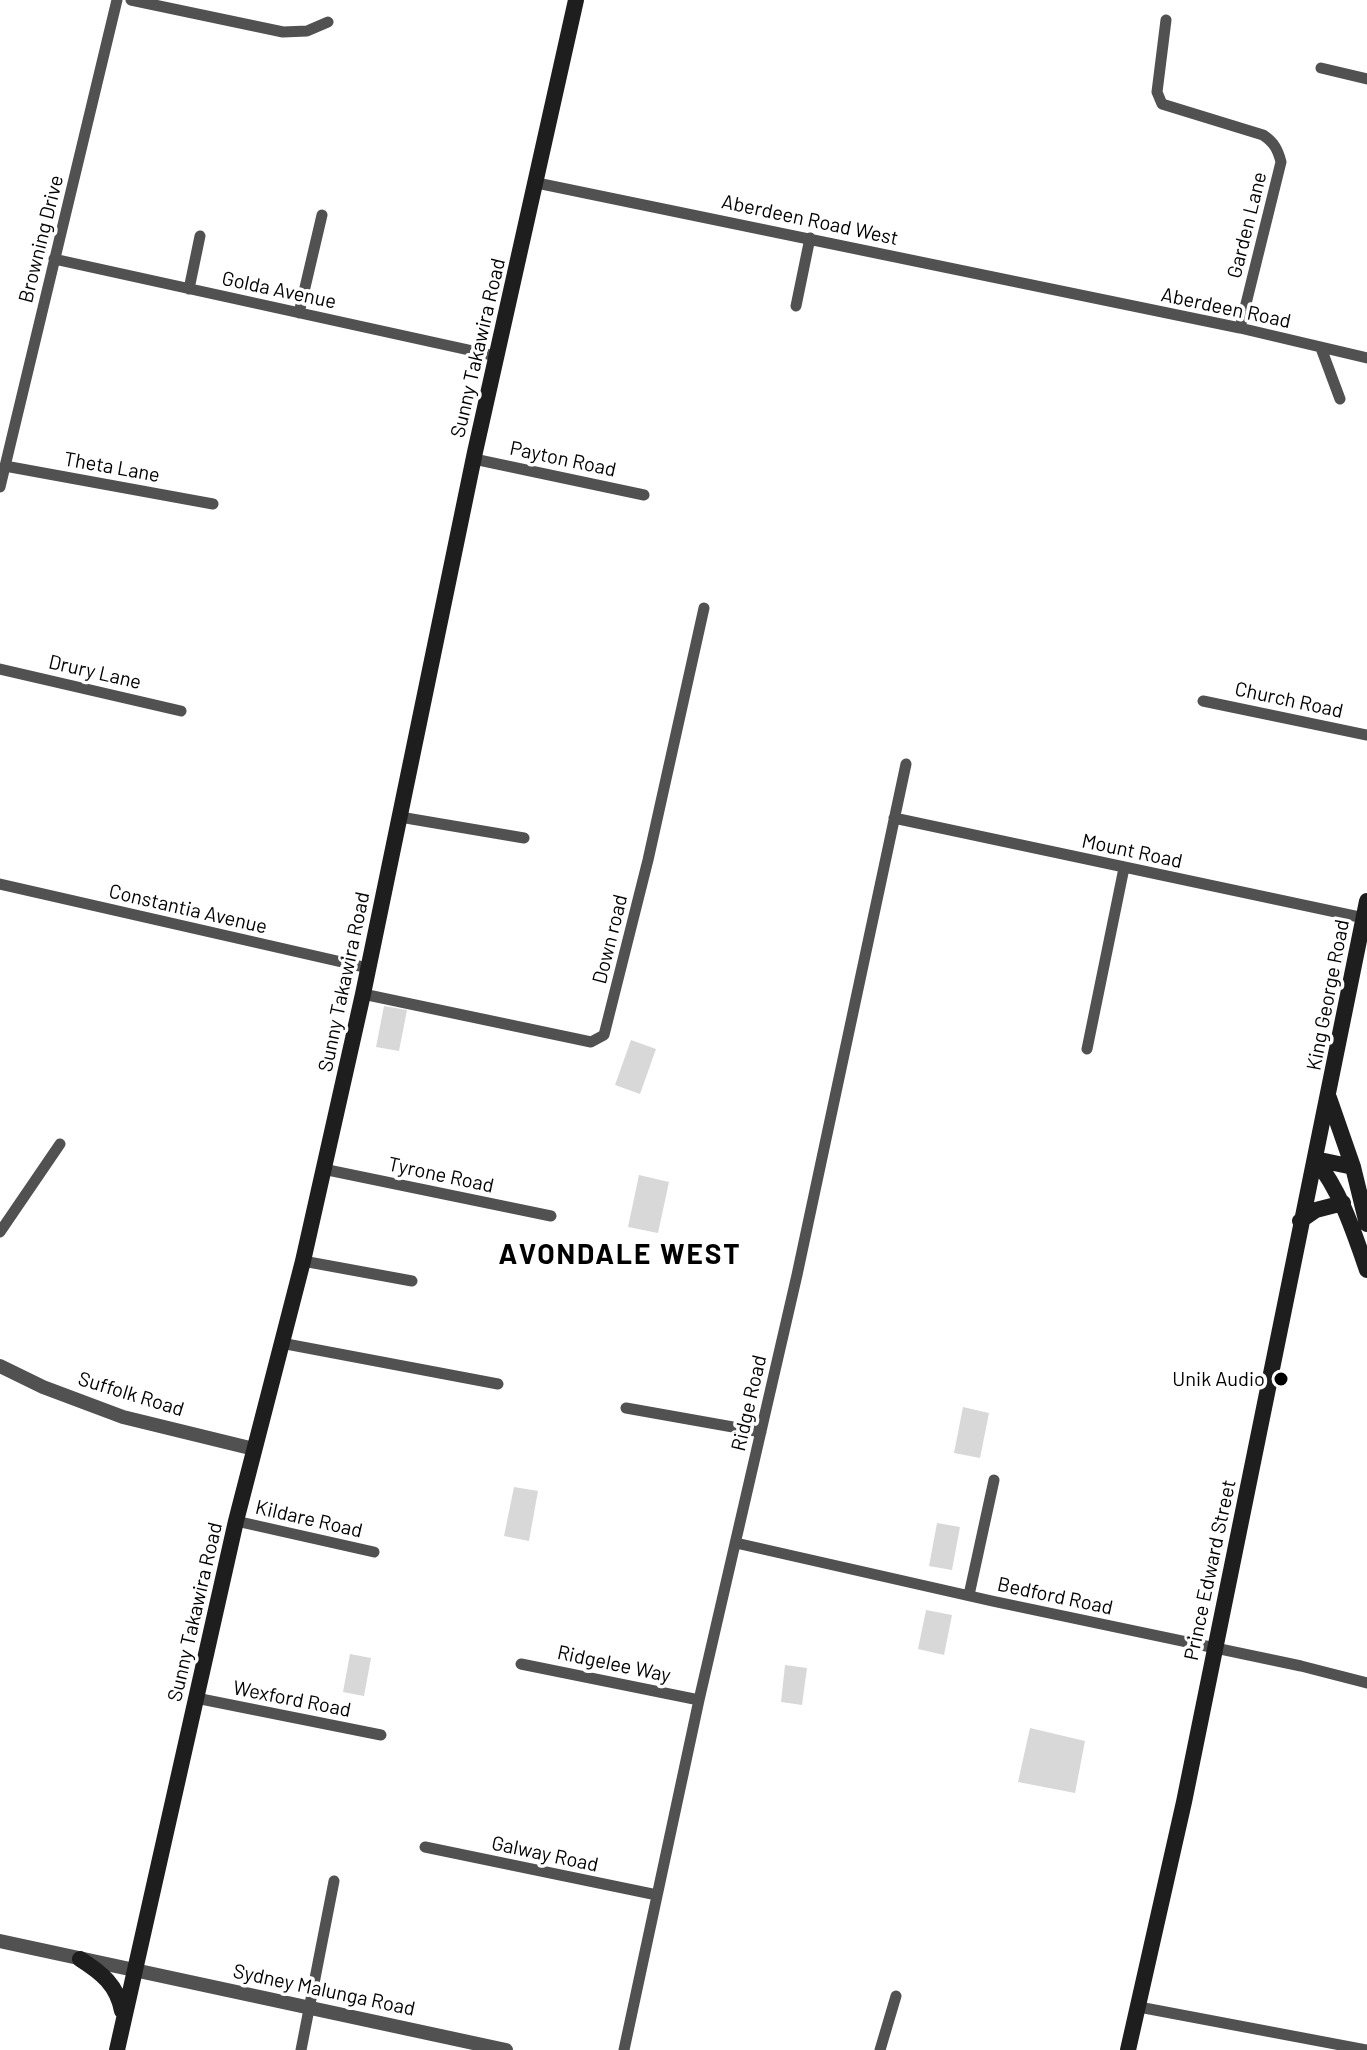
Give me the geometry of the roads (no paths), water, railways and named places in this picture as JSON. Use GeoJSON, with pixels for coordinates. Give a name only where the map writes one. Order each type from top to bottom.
{"type":"FeatureCollection","features":[{"type":"Feature","properties":{"kind":"main road","name":"Sunny Takawira Road"},"geometry":{"type":"LineString","coordinates":[[117,2050],[236,1521],[303,1261],[363,994],[496,356],[576,0]]}},
{"type":"Feature","properties":{"kind":"main road","name":"King George Road"},"geometry":{"type":"LineString","coordinates":[[1328,1096],[1367,901]]}},
{"type":"Feature","properties":{"kind":"main road","name":"Prince Edward Street"},"geometry":{"type":"LineString","coordinates":[[1128,2050],[1190,1773],[1300,1221],[1328,1096]]}},
{"type":"Feature","properties":{"kind":"main road"},"geometry":{"type":"LineString","coordinates":[[1328,1096],[1353,1167],[1367,1224]]}},
{"type":"Feature","properties":{"kind":"main road"},"geometry":{"type":"LineString","coordinates":[[1315,1159],[1353,1167]]}},
{"type":"Feature","properties":{"kind":"main road"},"geometry":{"type":"LineString","coordinates":[[1315,1159],[1343,1203],[1367,1270]]}},
{"type":"Feature","properties":{"kind":"main road"},"geometry":{"type":"LineString","coordinates":[[1300,1221],[1326,1205],[1343,1203]]}},
{"type":"Feature","properties":{"kind":"main road"},"geometry":{"type":"LineString","coordinates":[[80,1959],[105,1976],[119,1998],[123,2017]]}},
{"type":"Feature","properties":{"kind":"street","name":"Browning Drive"},"geometry":{"type":"LineString","coordinates":[[0,487],[117,0]]}},
{"type":"Feature","properties":{"kind":"street"},"geometry":{"type":"LineString","coordinates":[[131,0],[283,32],[307,31],[328,22]]}},
{"type":"Feature","properties":{"kind":"street","name":"Garden Lane"},"geometry":{"type":"LineString","coordinates":[[1166,20],[1157,92],[1162,104],[1263,135],[1279,153],[1281,162],[1240,328]]}},
{"type":"Feature","properties":{"kind":"street"},"geometry":{"type":"LineString","coordinates":[[1321,68],[1367,79]]}},
{"type":"Feature","properties":{"kind":"street","name":"Aberdeen Road West"},"geometry":{"type":"LineString","coordinates":[[537,183],[1076,295]]}},
{"type":"Feature","properties":{"kind":"street"},"geometry":{"type":"LineString","coordinates":[[299,313],[322,215]]}},
{"type":"Feature","properties":{"kind":"street"},"geometry":{"type":"LineString","coordinates":[[189,289],[200,236]]}},
{"type":"Feature","properties":{"kind":"street"},"geometry":{"type":"LineString","coordinates":[[796,306],[810,238]]}},
{"type":"Feature","properties":{"kind":"street","name":"Golda Avenue"},"geometry":{"type":"LineString","coordinates":[[54,259],[496,356]]}},
{"type":"Feature","properties":{"kind":"street","name":"Aberdeen Road"},"geometry":{"type":"LineString","coordinates":[[1076,295],[1240,328],[1367,358]]}},
{"type":"Feature","properties":{"kind":"street"},"geometry":{"type":"LineString","coordinates":[[1321,348],[1340,399]]}},
{"type":"Feature","properties":{"kind":"street","name":"Payton Road"},"geometry":{"type":"LineString","coordinates":[[474,459],[644,495]]}},
{"type":"Feature","properties":{"kind":"street","name":"Theta Lane"},"geometry":{"type":"LineString","coordinates":[[5,466],[213,504]]}},
{"type":"Feature","properties":{"kind":"street","name":"Down road"},"geometry":{"type":"LineString","coordinates":[[363,994],[591,1042],[604,1035],[648,860],[704,608]]}},
{"type":"Feature","properties":{"kind":"street","name":"Drury Lane"},"geometry":{"type":"LineString","coordinates":[[0,669],[181,711]]}},
{"type":"Feature","properties":{"kind":"street","name":"Church Road"},"geometry":{"type":"LineString","coordinates":[[1203,701],[1367,735]]}},
{"type":"Feature","properties":{"kind":"street","name":"Ridge Road"},"geometry":{"type":"LineString","coordinates":[[624,2050],[906,764]]}},
{"type":"Feature","properties":{"kind":"street"},"geometry":{"type":"LineString","coordinates":[[400,817],[524,838]]}},
{"type":"Feature","properties":{"kind":"street","name":"Mount Road"},"geometry":{"type":"LineString","coordinates":[[894,818],[1364,918]]}},
{"type":"Feature","properties":{"kind":"street"},"geometry":{"type":"LineString","coordinates":[[1087,1049],[1124,868]]}},
{"type":"Feature","properties":{"kind":"street","name":"Constantia Avenue"},"geometry":{"type":"LineString","coordinates":[[0,884],[368,968]]}},
{"type":"Feature","properties":{"kind":"street"},"geometry":{"type":"LineString","coordinates":[[0,1232],[60,1144]]}},
{"type":"Feature","properties":{"kind":"street","name":"Tyrone Road"},"geometry":{"type":"LineString","coordinates":[[323,1169],[551,1216]]}},
{"type":"Feature","properties":{"kind":"street"},"geometry":{"type":"LineString","coordinates":[[303,1261],[412,1281]]}},
{"type":"Feature","properties":{"kind":"street"},"geometry":{"type":"LineString","coordinates":[[281,1343],[498,1384]]}},
{"type":"Feature","properties":{"kind":"street","name":"Suffolk Road"},"geometry":{"type":"LineString","coordinates":[[0,1366],[43,1387],[123,1417],[254,1449]]}},
{"type":"Feature","properties":{"kind":"street"},"geometry":{"type":"LineString","coordinates":[[626,1408],[761,1432]]}},
{"type":"Feature","properties":{"kind":"street"},"geometry":{"type":"LineString","coordinates":[[969,1595],[994,1480]]}},
{"type":"Feature","properties":{"kind":"street","name":"Kildare Road"},"geometry":{"type":"LineString","coordinates":[[236,1521],[374,1552]]}},
{"type":"Feature","properties":{"kind":"street","name":"Bedford Road"},"geometry":{"type":"LineString","coordinates":[[736,1543],[1367,1683]]}},
{"type":"Feature","properties":{"kind":"street","name":"Ridgelee Way"},"geometry":{"type":"LineString","coordinates":[[521,1664],[699,1700]]}},
{"type":"Feature","properties":{"kind":"street","name":"Wexford Road"},"geometry":{"type":"LineString","coordinates":[[196,1698],[381,1735]]}},
{"type":"Feature","properties":{"kind":"street","name":"Galway Road"},"geometry":{"type":"LineString","coordinates":[[425,1847],[657,1895]]}},
{"type":"Feature","properties":{"kind":"street"},"geometry":{"type":"LineString","coordinates":[[301,2050],[334,1881]]}},
{"type":"Feature","properties":{"kind":"street","name":"Sydney Malunga Road"},"geometry":{"type":"LineString","coordinates":[[0,1941],[506,2050]]}},
{"type":"Feature","properties":{"kind":"street"},"geometry":{"type":"LineString","coordinates":[[880,2050],[896,1996]]}},
{"type":"Feature","properties":{"kind":"street"},"geometry":{"type":"LineString","coordinates":[[1139,2007],[1367,2050]]}},
{"type":"Feature","properties":{"kind":"place","name":"Unik Audio"},"geometry":{"type":"Point","coordinates":[1281,1379]}},
{"type":"Feature","properties":{"kind":"district","name":"AVONDALE WEST"},"geometry":{"type":"Point","coordinates":[620,1255]}}]}
